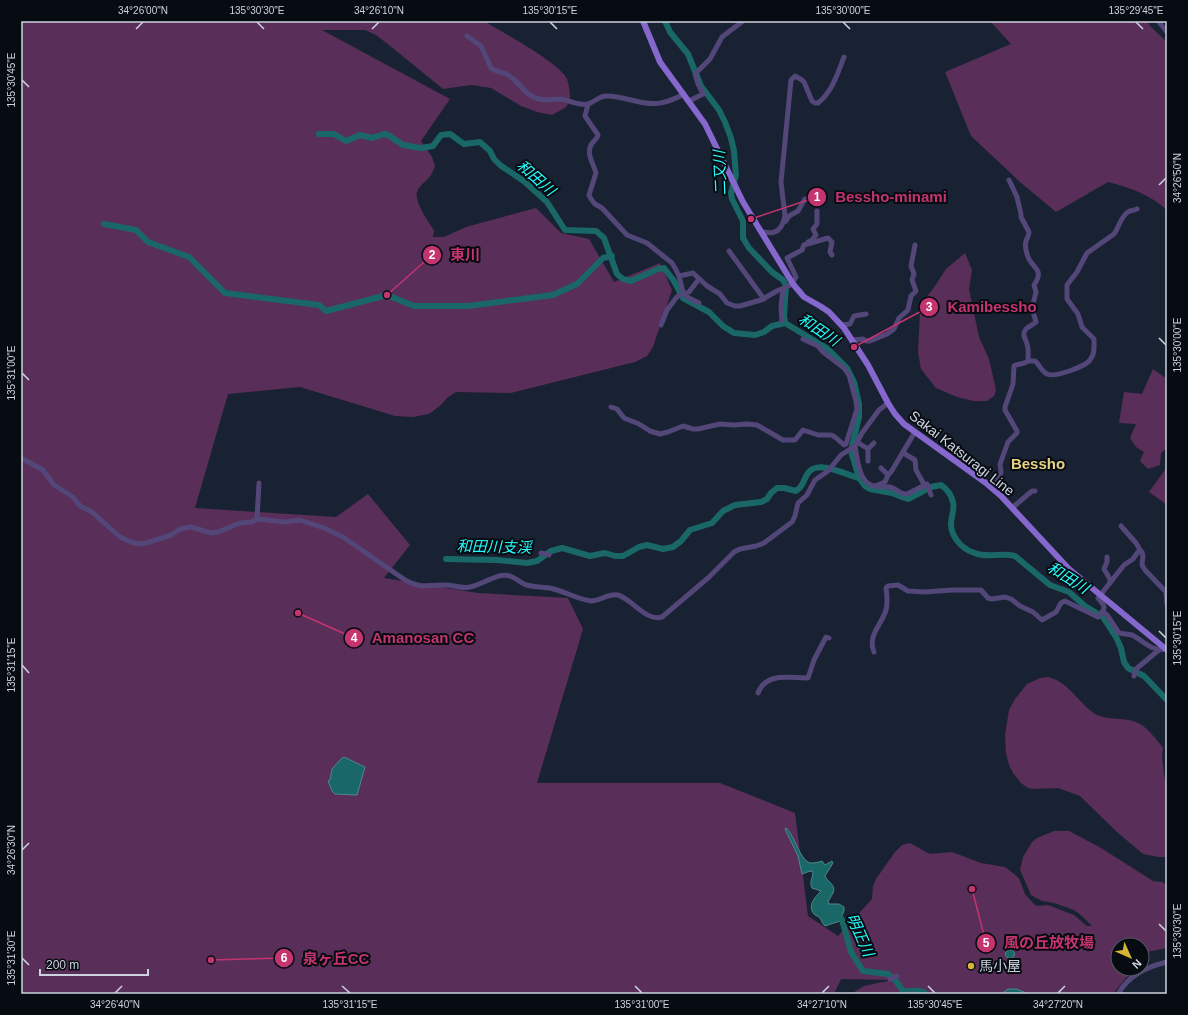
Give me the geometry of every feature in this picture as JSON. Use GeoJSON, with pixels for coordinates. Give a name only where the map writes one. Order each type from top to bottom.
{"type":"FeatureCollection","features":[{"type":"Feature","properties":{"kind":"main road","name":"Sakai Katsuragi Line"},"geometry":{"type":"LineString","coordinates":[[643,21],[660,62],[704,124],[736,188],[793,284],[804,297],[829,312],[841,325],[868,365],[895,414],[904,424],[989,486],[1012,508],[1069,569],[1164,649]]}},
{"type":"Feature","properties":{"kind":"street"},"geometry":{"type":"LineString","coordinates":[[689,101],[703,94],[695,74],[710,59],[722,37],[743,21]]}},
{"type":"Feature","properties":{"kind":"street"},"geometry":{"type":"LineString","coordinates":[[1158,21],[1167,32]]}},
{"type":"Feature","properties":{"kind":"street"},"geometry":{"type":"LineString","coordinates":[[1162,26],[1167,23]]}},
{"type":"Feature","properties":{"kind":"street"},"geometry":{"type":"LineString","coordinates":[[467,36],[481,46],[491,68],[494,71],[509,75],[533,97],[540,100],[561,99],[588,104],[602,96],[607,96],[620,97],[649,104],[660,104],[672,101],[684,94]]}},
{"type":"Feature","properties":{"kind":"street"},"geometry":{"type":"LineString","coordinates":[[784,222],[781,182],[783,146],[791,80],[795,76],[802,80],[812,100],[815,103],[818,103],[830,89],[844,56]]}},
{"type":"Feature","properties":{"kind":"street"},"geometry":{"type":"LineString","coordinates":[[588,104],[585,116],[598,135],[590,146],[589,150],[592,164],[596,173],[589,194],[591,199],[595,204],[602,208],[627,235],[647,243],[672,264],[679,276],[684,294],[700,303]]}},
{"type":"Feature","properties":{"kind":"street"},"geometry":{"type":"LineString","coordinates":[[1009,180],[1017,197],[1021,217],[1029,232],[1026,246],[1028,259],[1038,269],[1037,280],[1034,285],[1036,292],[1032,305],[1036,322],[1035,324],[1026,328],[1024,335],[1027,343],[1028,361]]}},
{"type":"Feature","properties":{"kind":"street"},"geometry":{"type":"LineString","coordinates":[[760,230],[771,233],[776,232],[789,216],[798,211],[805,199],[820,201]]}},
{"type":"Feature","properties":{"kind":"street"},"geometry":{"type":"LineString","coordinates":[[989,486],[1000,475],[1000,464],[1006,445],[1017,431],[1005,407],[1013,384],[1013,368],[1017,364],[1035,361],[1046,374],[1050,375],[1071,371],[1089,362],[1094,353],[1094,339],[1082,327],[1078,314],[1067,299],[1067,285],[1077,272],[1087,253],[1117,231],[1119,223],[1128,212],[1137,209]]}},
{"type":"Feature","properties":{"kind":"street"},"geometry":{"type":"LineString","coordinates":[[679,276],[693,273],[707,286],[718,292],[730,305],[740,306],[764,299],[793,284],[796,277],[787,258],[802,250],[806,242],[812,240],[816,236],[813,229],[817,224],[817,211]]}},
{"type":"Feature","properties":{"kind":"street"},"geometry":{"type":"LineString","coordinates":[[804,245],[828,238],[832,242],[830,252],[832,255]]}},
{"type":"Feature","properties":{"kind":"street"},"geometry":{"type":"LineString","coordinates":[[852,340],[863,339],[870,341],[887,334],[896,325],[899,318],[908,310],[911,296],[916,291],[912,280],[914,274],[911,266],[915,245]]}},
{"type":"Feature","properties":{"kind":"street"},"geometry":{"type":"LineString","coordinates":[[729,251],[764,299]]}},
{"type":"Feature","properties":{"kind":"street"},"geometry":{"type":"LineString","coordinates":[[661,325],[667,310],[676,298],[691,290],[700,279]]}},
{"type":"Feature","properties":{"kind":"street"},"geometry":{"type":"LineString","coordinates":[[782,321],[781,306],[783,300],[783,289]]}},
{"type":"Feature","properties":{"kind":"street"},"geometry":{"type":"LineString","coordinates":[[841,325],[850,324],[854,316],[866,314]]}},
{"type":"Feature","properties":{"kind":"street"},"geometry":{"type":"LineString","coordinates":[[803,339],[818,346],[823,352],[844,368],[849,375],[857,409],[846,444],[846,451]]}},
{"type":"Feature","properties":{"kind":"street"},"geometry":{"type":"LineString","coordinates":[[21,458],[43,470],[54,485],[74,497],[80,506],[92,512],[120,537],[138,544],[151,542],[171,535],[180,529],[191,527],[211,533],[218,532],[240,523],[262,519],[286,522],[300,520],[324,528],[343,537],[414,585],[428,587],[448,584],[465,588],[475,586],[496,577],[510,575],[527,585],[551,589],[587,600],[598,600],[611,595],[620,596],[637,609],[658,619],[708,578],[734,552],[764,543],[792,522],[798,503],[807,495],[816,480],[828,472],[837,458],[855,445],[879,410],[888,403]]}},
{"type":"Feature","properties":{"kind":"street"},"geometry":{"type":"LineString","coordinates":[[611,407],[617,409],[624,418],[637,423],[650,431],[660,434],[683,426],[698,429],[720,424],[747,424],[757,426],[783,440],[795,440],[803,430],[818,435],[831,435],[844,445],[846,444]]}},
{"type":"Feature","properties":{"kind":"street"},"geometry":{"type":"LineString","coordinates":[[875,486],[879,483],[886,482],[888,475],[895,467],[915,432]]}},
{"type":"Feature","properties":{"kind":"street"},"geometry":{"type":"LineString","coordinates":[[868,461],[868,449],[874,442]]}},
{"type":"Feature","properties":{"kind":"street"},"geometry":{"type":"LineString","coordinates":[[855,445],[868,449]]}},
{"type":"Feature","properties":{"kind":"street"},"geometry":{"type":"LineString","coordinates":[[855,445],[857,461],[864,479],[870,485],[891,487],[904,494],[927,484],[931,495]]}},
{"type":"Feature","properties":{"kind":"street"},"geometry":{"type":"LineString","coordinates":[[904,452],[916,462],[916,470],[925,486]]}},
{"type":"Feature","properties":{"kind":"street"},"geometry":{"type":"LineString","coordinates":[[881,468],[888,475]]}},
{"type":"Feature","properties":{"kind":"street"},"geometry":{"type":"LineString","coordinates":[[257,520],[259,484]]}},
{"type":"Feature","properties":{"kind":"street"},"geometry":{"type":"LineString","coordinates":[[1012,508],[1023,500],[1028,494],[1035,491]]}},
{"type":"Feature","properties":{"kind":"street"},"geometry":{"type":"LineString","coordinates":[[1121,526],[1144,555],[1143,567],[1149,576],[1166,592],[1167,604]]}},
{"type":"Feature","properties":{"kind":"street"},"geometry":{"type":"LineString","coordinates":[[874,652],[872,644],[873,637],[886,612],[886,588],[888,586],[898,585],[908,591],[925,592],[981,590],[988,598],[992,599],[1005,597],[1011,599],[1020,606],[1033,612],[1042,620],[1056,612],[1063,601],[1098,617],[1103,612],[1104,605],[1098,598],[1124,565],[1138,552],[1142,552]]}},
{"type":"Feature","properties":{"kind":"street"},"geometry":{"type":"LineString","coordinates":[[541,553],[549,555]]}},
{"type":"Feature","properties":{"kind":"street"},"geometry":{"type":"LineString","coordinates":[[1107,557],[1107,562],[1104,569],[1110,579],[1110,583]]}},
{"type":"Feature","properties":{"kind":"street"},"geometry":{"type":"LineString","coordinates":[[1103,612],[1107,615],[1119,633],[1131,634],[1150,647],[1164,649]]}},
{"type":"Feature","properties":{"kind":"street"},"geometry":{"type":"LineString","coordinates":[[758,694],[766,681],[772,678],[808,678],[814,660],[826,637],[829,638]]}},
{"type":"Feature","properties":{"kind":"street"},"geometry":{"type":"LineString","coordinates":[[1134,676],[1136,669],[1164,649]]}},
{"type":"Feature","properties":{"kind":"street"},"geometry":{"type":"LineString","coordinates":[[1118,994],[1126,983],[1138,973],[1152,966],[1167,962]]}},
{"type":"Feature","properties":{"kind":"street"},"geometry":{"type":"LineString","coordinates":[[890,979],[897,976]]}},
{"type":"Feature","properties":{"kind":"shaded area"},"geometry":{"type":"Polygon","coordinates":[[[21,21],[484,21],[542,56],[562,72],[567,79],[570,100],[566,107],[552,115],[537,112],[521,106],[491,88],[471,85],[443,89],[376,35],[365,30],[322,30],[450,99],[421,141],[432,157],[435,166],[431,175],[418,190],[417,196],[422,212],[434,230],[433,237],[444,237],[466,227],[536,208],[561,233],[589,239],[614,282],[660,263],[672,290],[653,347],[647,356],[635,362],[511,393],[456,392],[429,414],[413,417],[395,416],[300,387],[228,394],[195,508],[336,517],[368,494],[410,545],[384,578],[478,593],[568,598],[583,629],[537,783],[720,783],[795,813],[808,916],[838,936],[872,899],[873,886],[876,879],[895,852],[902,845],[910,843],[930,854],[952,852],[981,863],[1005,867],[1019,878],[1025,894],[1034,904],[1037,906],[1048,905],[1074,915],[1087,926],[1092,926],[1074,910],[1054,903],[1042,901],[1031,895],[1020,870],[1023,857],[1032,842],[1037,838],[1054,831],[1069,831],[1101,848],[1153,881],[1162,882],[1167,885],[1167,948],[1150,951],[1150,937],[1110,937],[1110,977],[1127,977],[1113,994],[851,994],[864,986],[892,980],[841,979],[834,994],[21,994],[21,21]]]}},
{"type":"Feature","properties":{"kind":"shaded area"},"geometry":{"type":"Polygon","coordinates":[[[990,21],[1147,21],[1150,26],[1167,42],[1167,210],[1160,204],[1139,192],[1108,182],[1056,212],[1020,182],[971,136],[945,72],[1011,44],[990,21]]]}},
{"type":"Feature","properties":{"kind":"shaded area"},"geometry":{"type":"Polygon","coordinates":[[[965,253],[972,270],[969,289],[979,337],[989,359],[996,390],[994,396],[987,401],[973,401],[957,397],[936,388],[921,369],[918,352],[920,313],[923,301],[946,269],[965,253]]]}},
{"type":"Feature","properties":{"kind":"shaded area"},"geometry":{"type":"Polygon","coordinates":[[[1153,369],[1167,379],[1167,448],[1161,453],[1160,465],[1148,469],[1140,461],[1144,452],[1136,447],[1130,438],[1136,424],[1119,423],[1124,392],[1142,394],[1153,369]]]}},
{"type":"Feature","properties":{"kind":"shaded area"},"geometry":{"type":"Polygon","coordinates":[[[1167,467],[1167,505],[1149,492],[1167,467]]]}},
{"type":"Feature","properties":{"kind":"shaded area"},"geometry":{"type":"Polygon","coordinates":[[[1048,677],[1061,682],[1086,707],[1101,717],[1138,723],[1150,732],[1163,748],[1162,756],[1167,787],[1167,857],[1143,854],[1117,832],[1080,796],[1058,788],[1028,788],[1021,783],[1013,773],[1006,753],[1005,735],[1009,710],[1015,699],[1027,684],[1040,678],[1048,677]]]}},
{"type":"Feature","properties":{"kind":"shaded area"},"geometry":{"type":"Polygon","coordinates":[[[344,757],[365,767],[357,795],[335,794],[332,791],[328,781],[330,780],[332,769],[344,757]]]}},
{"type":"Feature","properties":{"kind":"shaded area"},"geometry":{"type":"Polygon","coordinates":[[[786,828],[804,859],[808,862],[813,863],[822,861],[825,865],[832,861],[833,863],[825,876],[834,888],[828,902],[829,904],[839,904],[844,907],[842,915],[843,920],[825,926],[820,918],[812,911],[811,908],[813,902],[821,891],[812,888],[811,886],[813,872],[810,871],[802,874],[798,856],[785,829],[786,828]]]}},
{"type":"Feature","properties":{"kind":"shaded area"},"geometry":{"type":"Polygon","coordinates":[[[1008,950],[1012,950],[1014,954],[1012,958],[1008,958],[1006,956],[1006,952],[1008,950]]]}},
{"type":"Feature","properties":{"kind":"shaded area"},"geometry":{"type":"Polygon","coordinates":[[[1008,989],[1017,989],[1028,994],[1001,994],[1008,989]]]}},
{"type":"Feature","properties":{"kind":"waterway","name":"二又川"},"geometry":{"type":"LineString","coordinates":[[665,21],[670,32],[688,54],[701,86],[719,110],[725,122],[734,151],[736,175],[731,193],[732,199],[743,221],[743,238],[749,248],[772,272],[783,280],[786,285],[785,323]]}},
{"type":"Feature","properties":{"kind":"waterway","name":"和田川"},"geometry":{"type":"LineString","coordinates":[[319,134],[334,134],[346,141],[360,135],[372,138],[384,134],[403,145],[421,148],[433,146],[441,135],[450,134],[464,144],[480,142],[490,151],[494,159],[500,165],[525,182],[547,202],[565,230],[596,231],[604,238],[617,274],[623,279],[631,281],[658,269],[664,268],[674,281],[683,298],[709,312],[723,326],[734,333],[755,335],[764,332],[772,326],[785,323],[828,349],[847,368],[854,382],[859,404],[859,417],[851,451],[859,478],[865,486],[870,489],[892,493],[908,499],[931,487],[941,485],[945,488],[952,499],[954,507],[951,528],[957,541],[964,548],[983,555],[1015,556],[1050,585],[1069,592],[1085,606],[1103,617],[1116,637],[1121,648],[1124,662],[1128,668],[1144,676],[1167,700]]}},
{"type":"Feature","properties":{"kind":"waterway"},"geometry":{"type":"LineString","coordinates":[[104,224],[136,230],[148,242],[189,257],[225,293],[319,305],[326,311],[387,295],[414,306],[468,306],[553,295],[577,284],[603,258],[612,256]]}},
{"type":"Feature","properties":{"kind":"waterway","name":"和田川支渓"},"geometry":{"type":"LineString","coordinates":[[446,559],[497,560],[527,563],[537,561],[551,551],[562,548],[590,556],[605,553],[615,556],[623,556],[639,547],[647,545],[663,549],[673,547],[681,541],[690,530],[712,523],[723,511],[735,505],[761,502],[767,499],[777,488],[796,491],[801,487],[808,473],[818,467],[832,469],[859,478]]}},
{"type":"Feature","properties":{"kind":"waterway","name":"明正川"},"geometry":{"type":"LineString","coordinates":[[837,914],[842,920],[851,952],[863,971],[888,974],[896,981],[903,991],[921,991],[926,994]]}},
{"type":"Feature","properties":{"kind":"place","name":"Bessho-minami"},"geometry":{"type":"Point","coordinates":[751,219]}},
{"type":"Feature","properties":{"kind":"place","name":"東川"},"geometry":{"type":"Point","coordinates":[387,295]}},
{"type":"Feature","properties":{"kind":"place","name":"Kamibessho"},"geometry":{"type":"Point","coordinates":[854,347]}},
{"type":"Feature","properties":{"kind":"place","name":"Amanosan CC"},"geometry":{"type":"Point","coordinates":[298,613]}},
{"type":"Feature","properties":{"kind":"place","name":"風の丘放牧場"},"geometry":{"type":"Point","coordinates":[972,889]}},
{"type":"Feature","properties":{"kind":"place","name":"泉ヶ丘CC"},"geometry":{"type":"Point","coordinates":[211,960]}},
{"type":"Feature","properties":{"kind":"place","name":"馬小屋"},"geometry":{"type":"Point","coordinates":[971,966]}},
{"type":"Feature","properties":{"kind":"district","name":"Bessho"},"geometry":{"type":"Point","coordinates":[1038,464]}}]}
